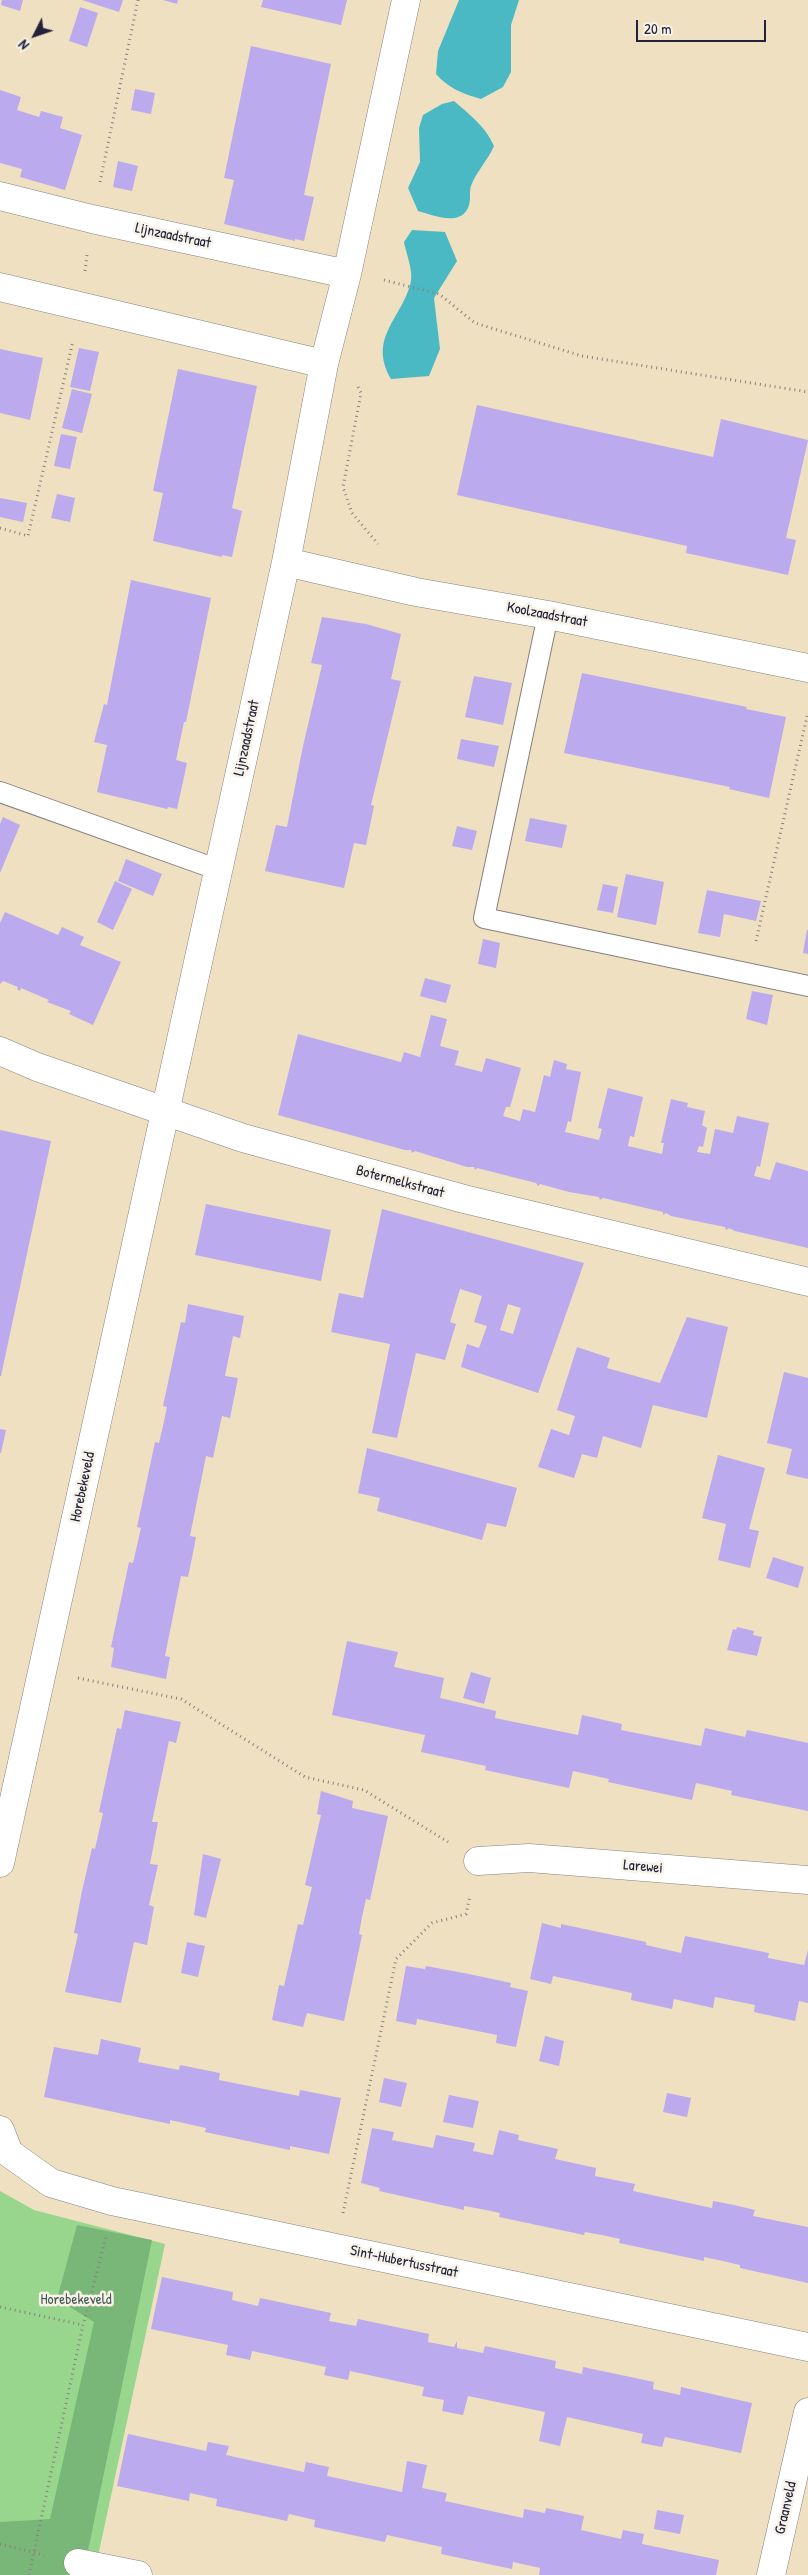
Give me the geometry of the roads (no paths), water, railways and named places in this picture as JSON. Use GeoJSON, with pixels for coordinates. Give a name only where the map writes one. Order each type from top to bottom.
{"type":"FeatureCollection","features":[{"type":"Feature","properties":{"kind":"street","name":"Lijnzaadstraat"},"geometry":{"type":"LineString","coordinates":[[164,1111],[286,562],[324,364],[346,274],[406,0]]}},
{"type":"Feature","properties":{"kind":"street","name":"Lijnzaadstraat"},"geometry":{"type":"LineString","coordinates":[[0,196],[346,274]]}},
{"type":"Feature","properties":{"kind":"street"},"geometry":{"type":"LineString","coordinates":[[0,287],[324,364]]}},
{"type":"Feature","properties":{"kind":"street","name":"Koolzaadstraat"},"geometry":{"type":"LineString","coordinates":[[286,562],[416,592],[548,614],[808,668]]}},
{"type":"Feature","properties":{"kind":"street","name":"Botermelkstraat"},"geometry":{"type":"LineString","coordinates":[[0,1052],[37,1067],[243,1138],[464,1199],[808,1282]]}},
{"type":"Feature","properties":{"kind":"street","name":"Horebekeveld"},"geometry":{"type":"LineString","coordinates":[[0,1863],[164,1111]]}},
{"type":"Feature","properties":{"kind":"street","name":"Larewei"},"geometry":{"type":"LineString","coordinates":[[478,1861],[529,1858],[808,1880]]}},
{"type":"Feature","properties":{"kind":"street","name":"Sint-Hubertusstraat"},"geometry":{"type":"LineString","coordinates":[[3,2145],[51,2183],[112,2201],[808,2347]]}},
{"type":"Feature","properties":{"kind":"street","name":"Graanveld"},"geometry":{"type":"LineString","coordinates":[[771,2575],[808,2412]]}},
{"type":"Feature","properties":{"kind":"street"},"geometry":{"type":"LineString","coordinates":[[78,2563],[138,2575]]}},
{"type":"Feature","properties":{"kind":"lane"},"geometry":{"type":"LineString","coordinates":[[548,614],[484,918],[808,986]]}},
{"type":"Feature","properties":{"kind":"lane"},"geometry":{"type":"LineString","coordinates":[[0,792],[218,870]]}},
{"type":"Feature","properties":{"kind":"water"},"geometry":{"type":"Polygon","coordinates":[[[459,0],[519,0],[511,25],[511,72],[503,87],[481,99],[456,90],[436,74],[438,51],[459,0]]]}},
{"type":"Feature","properties":{"kind":"water"},"geometry":{"type":"Polygon","coordinates":[[[454,101],[482,127],[494,146],[473,181],[470,188],[470,203],[465,212],[454,218],[446,218],[418,211],[408,188],[420,162],[419,128],[423,115],[442,104],[454,101]]]}},
{"type":"Feature","properties":{"kind":"water"},"geometry":{"type":"Polygon","coordinates":[[[412,230],[445,232],[457,261],[434,298],[440,349],[429,376],[391,379],[385,364],[383,351],[389,328],[407,294],[411,281],[404,242],[412,230]]]}}]}
